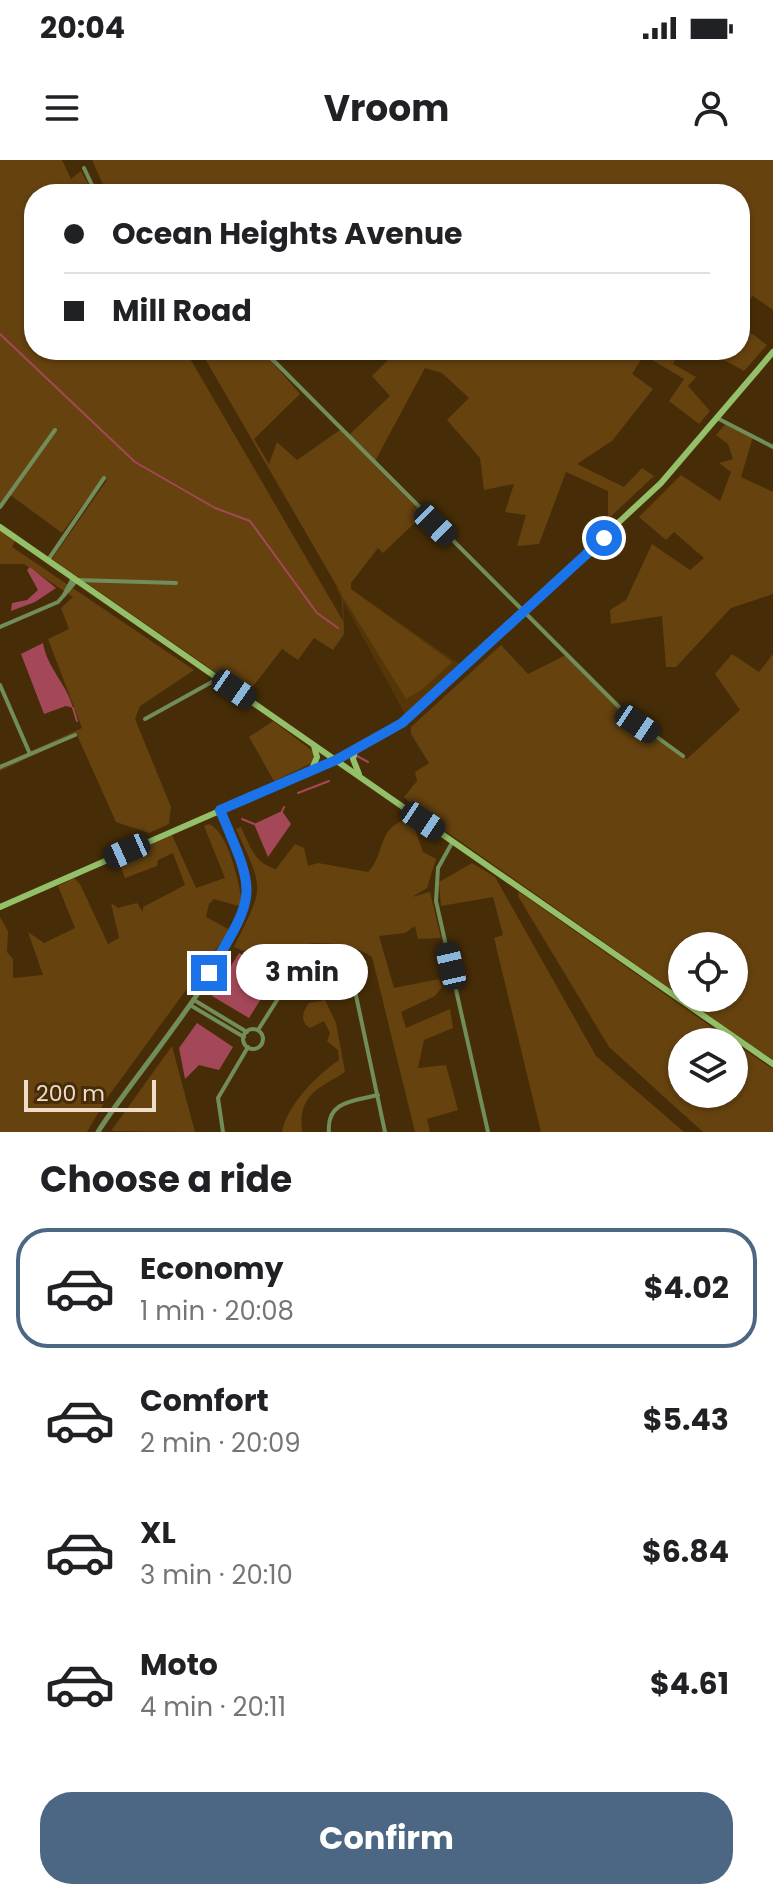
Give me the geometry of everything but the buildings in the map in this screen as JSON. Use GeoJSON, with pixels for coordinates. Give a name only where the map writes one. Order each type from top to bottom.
{"type":"FeatureCollection","features":[{"type":"Feature","properties":{"kind":"main road"},"geometry":{"type":"LineString","coordinates":[[0,907],[336,760],[416,712],[653,491],[773,352]]}},
{"type":"Feature","properties":{"kind":"main road"},"geometry":{"type":"LineString","coordinates":[[0,527],[773,1064]]}},
{"type":"Feature","properties":{"kind":"main road"},"geometry":{"type":"LineString","coordinates":[[310,771],[317,757],[313,743]]}},
{"type":"Feature","properties":{"kind":"main road"},"geometry":{"type":"LineString","coordinates":[[356,750],[353,759],[361,777]]}},
{"type":"Feature","properties":{"kind":"street"},"geometry":{"type":"LineString","coordinates":[[84,168],[92,184]]}},
{"type":"Feature","properties":{"kind":"street"},"geometry":{"type":"LineString","coordinates":[[272,360],[637,724],[683,756]]}},
{"type":"Feature","properties":{"kind":"street"},"geometry":{"type":"LineString","coordinates":[[717,418],[773,447]]}},
{"type":"Feature","properties":{"kind":"street"},"geometry":{"type":"LineString","coordinates":[[0,507],[55,430]]}},
{"type":"Feature","properties":{"kind":"street"},"geometry":{"type":"LineString","coordinates":[[48,560],[104,478]]}},
{"type":"Feature","properties":{"kind":"street"},"geometry":{"type":"LineString","coordinates":[[0,627],[55,603],[75,579],[176,583]]}},
{"type":"Feature","properties":{"kind":"street"},"geometry":{"type":"LineString","coordinates":[[145,719],[219,678]]}},
{"type":"Feature","properties":{"kind":"street"},"geometry":{"type":"LineString","coordinates":[[0,685],[30,754]]}},
{"type":"Feature","properties":{"kind":"street"},"geometry":{"type":"LineString","coordinates":[[0,767],[75,735]]}},
{"type":"Feature","properties":{"kind":"street"},"geometry":{"type":"LineString","coordinates":[[98,1132],[192,1002],[247,905],[247,876],[220,810]]}},
{"type":"Feature","properties":{"kind":"street"},"geometry":{"type":"LineString","coordinates":[[453,841],[438,868],[436,901],[488,1132]]}},
{"type":"Feature","properties":{"kind":"street"},"geometry":{"type":"LineString","coordinates":[[245,1034],[258,1030],[293,975],[305,972],[345,976],[354,986],[385,1132]]}},
{"type":"Feature","properties":{"kind":"street"},"geometry":{"type":"LineString","coordinates":[[192,1002],[245,1034],[248,1047],[218,1098],[223,1132]]}},
{"type":"Feature","properties":{"kind":"street"},"geometry":{"type":"LineString","coordinates":[[248,1047],[257,1048],[261,1044],[258,1030]]}},
{"type":"Feature","properties":{"kind":"street"},"geometry":{"type":"LineString","coordinates":[[329,1132],[329,1116],[337,1106],[378,1095]]}},
{"type":"Feature","properties":{"kind":"shaded area"},"geometry":{"type":"Polygon","coordinates":[[[0,160],[62,160],[71,179],[81,171],[88,184],[24,184],[24,360],[191,360],[343,621],[342,595],[206,360],[274,360],[272,362],[300,394],[254,439],[269,464],[277,442],[297,460],[340,430],[347,437],[390,396],[372,376],[388,360],[641,360],[632,374],[653,389],[612,441],[577,464],[624,487],[642,468],[654,476],[608,519],[608,491],[566,472],[539,544],[517,546],[526,515],[505,512],[514,484],[484,490],[480,458],[447,420],[469,398],[442,373],[425,368],[374,463],[424,514],[383,553],[378,548],[351,583],[351,589],[452,662],[424,688],[406,699],[343,597],[344,634],[333,650],[314,638],[298,660],[282,649],[247,694],[52,559],[107,480],[104,476],[62,533],[9,494],[0,507],[0,160]]]}},
{"type":"Feature","properties":{"kind":"shaded area"},"geometry":{"type":"Polygon","coordinates":[[[92,160],[773,160],[773,310],[753,296],[750,299],[750,184],[103,184],[92,160]]]}},
{"type":"Feature","properties":{"kind":"shaded area"},"geometry":{"type":"Polygon","coordinates":[[[750,334],[767,345],[744,371],[724,360],[750,360],[750,334]]]}},
{"type":"Feature","properties":{"kind":"shaded area"},"geometry":{"type":"Polygon","coordinates":[[[652,360],[675,360],[673,364],[696,377],[688,386],[710,411],[699,424],[669,401],[684,379],[652,360]]]}},
{"type":"Feature","properties":{"kind":"shaded area"},"geometry":{"type":"Polygon","coordinates":[[[726,423],[753,437],[741,477],[773,492],[773,594],[731,608],[676,667],[666,667],[662,616],[611,624],[610,610],[626,600],[652,544],[690,570],[704,558],[674,532],[666,540],[639,517],[681,475],[720,501],[731,472],[719,463],[733,459],[728,444],[716,435],[726,423]]]}},
{"type":"Feature","properties":{"kind":"shaded area"},"geometry":{"type":"Polygon","coordinates":[[[0,530],[15,541],[12,547],[194,670],[140,706],[135,719],[171,807],[169,824],[149,833],[116,822],[77,735],[0,771],[0,765],[82,728],[48,639],[69,629],[61,608],[73,597],[24,564],[0,564],[0,530]]]}},
{"type":"Feature","properties":{"kind":"shaded area"},"geometry":{"type":"Polygon","coordinates":[[[30,567],[56,588],[35,602],[11,611],[12,603],[27,600],[38,590],[27,570],[30,567]]]}},
{"type":"Feature","properties":{"kind":"shaded area"},"geometry":{"type":"Polygon","coordinates":[[[342,583],[462,666],[405,714],[336,588],[342,583]]]}},
{"type":"Feature","properties":{"kind":"shaded area"},"geometry":{"type":"Polygon","coordinates":[[[43,643],[73,708],[66,706],[44,714],[21,654],[43,643]]]}},
{"type":"Feature","properties":{"kind":"shaded area"},"geometry":{"type":"Polygon","coordinates":[[[501,645],[528,674],[566,655],[637,723],[687,759],[740,710],[715,674],[732,654],[759,672],[773,654],[773,1060],[748,1043],[748,1028],[727,1028],[703,1012],[748,1012],[748,932],[668,932],[668,987],[427,818],[404,797],[417,781],[415,772],[429,763],[411,734],[411,727],[501,645]]]}},
{"type":"Feature","properties":{"kind":"shaded area"},"geometry":{"type":"Polygon","coordinates":[[[273,721],[314,752],[312,763],[274,781],[249,737],[273,721]]]}},
{"type":"Feature","properties":{"kind":"shaded area"},"geometry":{"type":"Polygon","coordinates":[[[282,811],[291,824],[268,857],[254,824],[282,811]]]}},
{"type":"Feature","properties":{"kind":"shaded area"},"geometry":{"type":"Polygon","coordinates":[[[404,820],[414,827],[423,852],[436,859],[427,888],[412,897],[430,892],[441,938],[418,939],[415,926],[405,933],[379,936],[394,988],[439,979],[442,987],[435,996],[401,1012],[406,1028],[450,1009],[453,1028],[424,1040],[418,1068],[446,1065],[458,1110],[427,1119],[430,1132],[415,1132],[372,957],[345,946],[311,944],[289,948],[273,963],[234,947],[251,912],[257,889],[252,865],[236,829],[241,827],[257,858],[276,869],[295,844],[304,848],[308,866],[318,863],[368,872],[389,830],[404,820]]]}},
{"type":"Feature","properties":{"kind":"shaded area"},"geometry":{"type":"Polygon","coordinates":[[[208,824],[215,828],[227,846],[242,907],[214,899],[209,904],[206,917],[230,930],[107,1098],[87,1132],[0,1132],[0,917],[8,931],[7,952],[13,959],[13,978],[43,975],[28,932],[44,943],[75,928],[58,886],[74,878],[80,884],[108,944],[119,938],[111,903],[118,908],[137,903],[143,912],[143,907],[185,885],[173,853],[158,860],[157,866],[125,878],[118,859],[172,835],[196,888],[225,878],[204,826],[208,824]]]}},
{"type":"Feature","properties":{"kind":"shaded area"},"geometry":{"type":"Polygon","coordinates":[[[472,863],[495,877],[596,1056],[684,1132],[541,1132],[494,938],[503,935],[493,897],[441,906],[439,882],[472,863]]]}},
{"type":"Feature","properties":{"kind":"shaded area"},"geometry":{"type":"Polygon","coordinates":[[[519,892],[668,996],[668,1012],[690,1012],[713,1028],[668,1028],[668,1100],[609,1047],[518,896],[519,892]]]}},
{"type":"Feature","properties":{"kind":"shaded area"},"geometry":{"type":"Polygon","coordinates":[[[239,953],[276,975],[249,1018],[212,996],[239,953]]]}},
{"type":"Feature","properties":{"kind":"shaded area"},"geometry":{"type":"Polygon","coordinates":[[[325,1000],[336,1023],[345,1072],[319,1088],[307,1100],[303,1109],[302,1132],[282,1132],[290,1111],[304,1092],[339,1060],[338,1050],[327,1041],[330,1033],[324,1021],[310,1028],[303,1019],[309,1003],[325,1000]]]}},
{"type":"Feature","properties":{"kind":"shaded area"},"geometry":{"type":"Polygon","coordinates":[[[197,1023],[233,1047],[219,1070],[199,1065],[185,1079],[179,1048],[197,1023]]]}},
{"type":"Feature","properties":{"kind":"shaded area"},"geometry":{"type":"Polygon","coordinates":[[[172,1046],[195,1132],[111,1131],[172,1046]]]}},
{"type":"Feature","properties":{"kind":"shaded area"},"geometry":{"type":"Polygon","coordinates":[[[748,1052],[773,1069],[773,1132],[703,1132],[676,1108],[748,1108],[748,1052]]]}},
{"type":"Feature","properties":{"kind":"waterway"},"geometry":{"type":"LineString","coordinates":[[0,334],[24,357]]}},
{"type":"Feature","properties":{"kind":"waterway"},"geometry":{"type":"LineString","coordinates":[[27,360],[135,462],[215,508],[250,521],[317,613],[338,628]]}},
{"type":"Feature","properties":{"kind":"waterway"},"geometry":{"type":"LineString","coordinates":[[73,708],[77,721]]}},
{"type":"Feature","properties":{"kind":"waterway"},"geometry":{"type":"LineString","coordinates":[[357,756],[368,762]]}},
{"type":"Feature","properties":{"kind":"waterway"},"geometry":{"type":"LineString","coordinates":[[298,793],[329,781]]}},
{"type":"Feature","properties":{"kind":"waterway"},"geometry":{"type":"LineString","coordinates":[[282,811],[284,807]]}},
{"type":"Feature","properties":{"kind":"waterway"},"geometry":{"type":"LineString","coordinates":[[242,819],[254,824]]}},
{"type":"Feature","properties":{"kind":"route"},"geometry":{"type":"LineString","coordinates":[[209,973],[242,918],[248,894],[244,866],[220,810],[336,760],[402,723],[604,538]]}}]}
